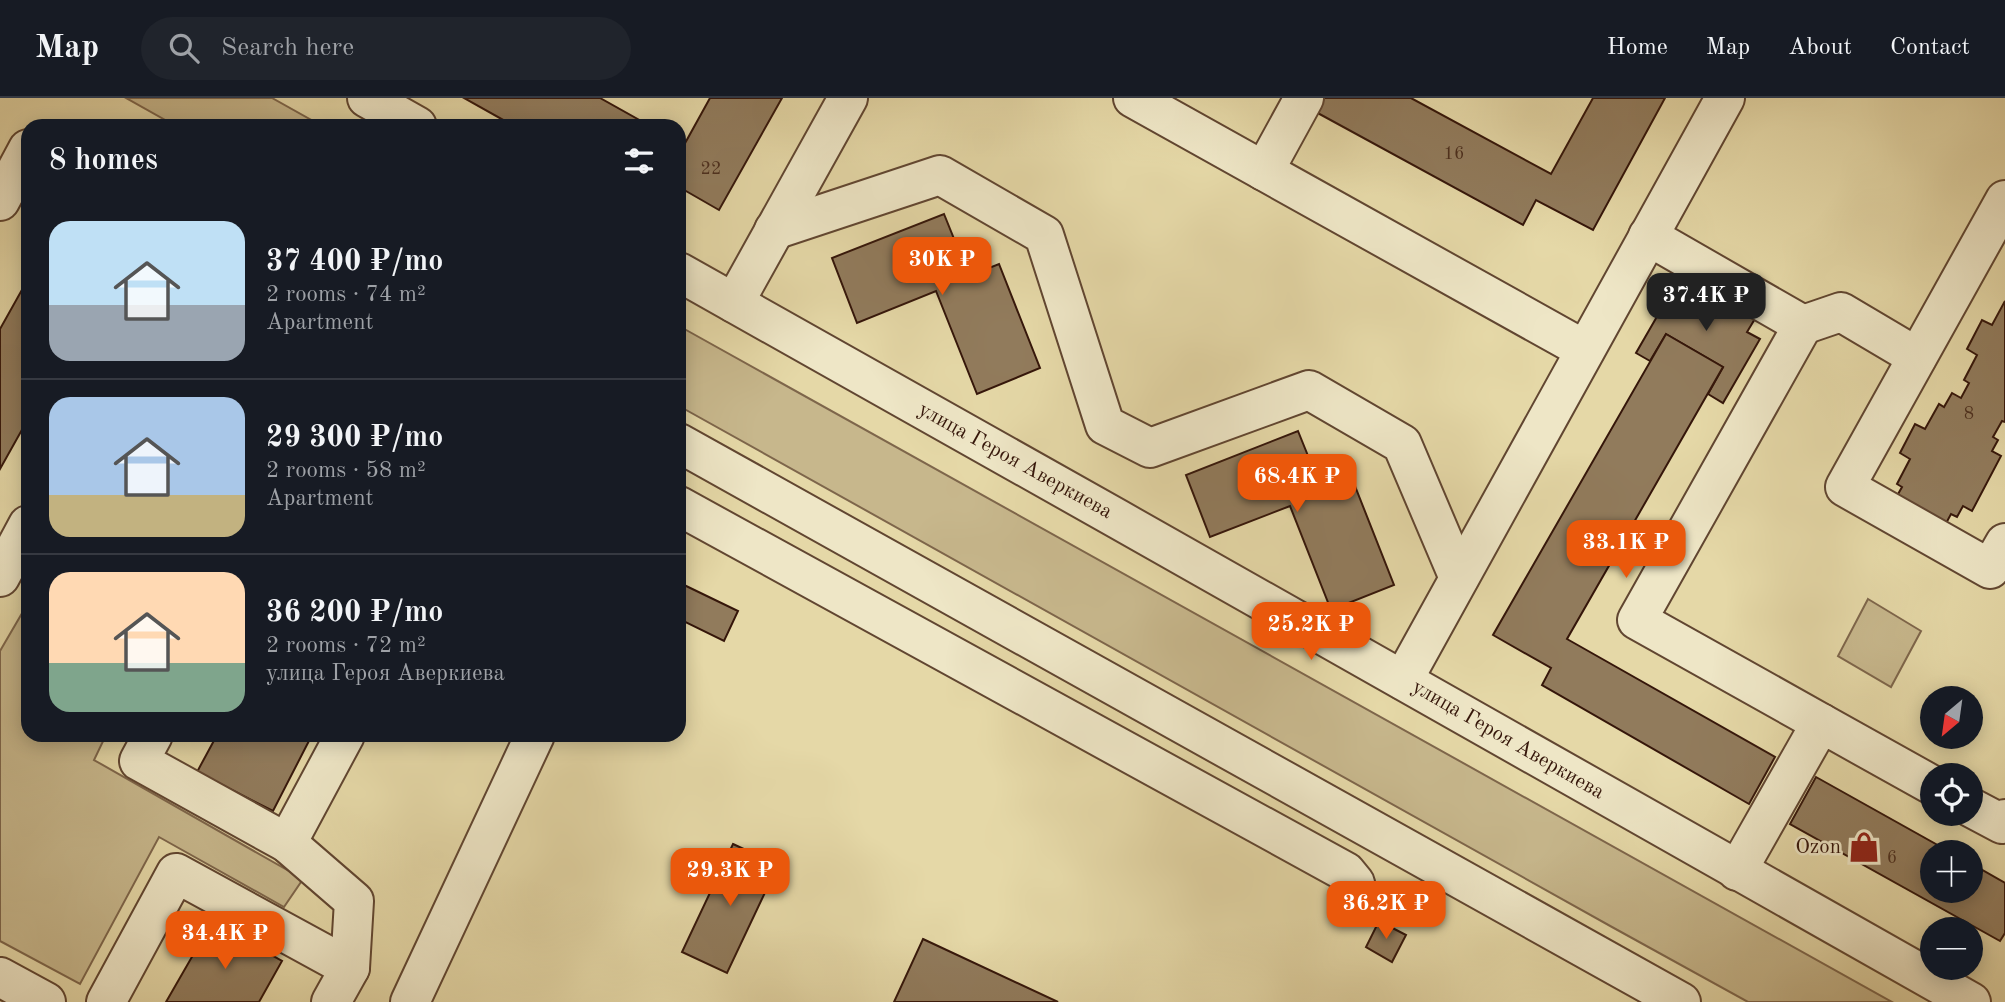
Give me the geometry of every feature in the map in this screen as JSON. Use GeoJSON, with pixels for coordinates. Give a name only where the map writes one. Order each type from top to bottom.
{"type":"FeatureCollection","features":[{"type":"Feature","properties":{"kind":"street"},"geometry":{"type":"LineString","coordinates":[[734,303],[848,98]]}},
{"type":"Feature","properties":{"kind":"street"},"geometry":{"type":"LineString","coordinates":[[1133,98],[1585,350]]}},
{"type":"Feature","properties":{"kind":"street"},"geometry":{"type":"LineString","coordinates":[[1264,171],[1304,98]]}},
{"type":"Feature","properties":{"kind":"street"},"geometry":{"type":"LineString","coordinates":[[1404,680],[1725,98]]}},
{"type":"Feature","properties":{"kind":"street"},"geometry":{"type":"LineString","coordinates":[[0,201],[21,162]]}},
{"type":"Feature","properties":{"kind":"street"},"geometry":{"type":"LineString","coordinates":[[774,230],[940,175],[1044,235],[1105,425],[1150,448],[1308,390],[1402,444],[1460,578]]}},
{"type":"Feature","properties":{"kind":"street"},"geometry":{"type":"LineString","coordinates":[[2005,200],[1845,487],[1990,569],[2005,543]]}},
{"type":"Feature","properties":{"kind":"street"},"geometry":{"type":"LineString","coordinates":[[1648,236],[1803,325]]}},
{"type":"Feature","properties":{"kind":"street","name":"улица Героя Аверкиева"},"geometry":{"type":"LineString","coordinates":[[686,276],[1971,1002]]}},
{"type":"Feature","properties":{"kind":"street"},"geometry":{"type":"LineString","coordinates":[[1917,357],[1841,312],[1803,325],[1637,620],[1920,778]]}},
{"type":"Feature","properties":{"kind":"street"},"geometry":{"type":"LineString","coordinates":[[686,447],[1682,1002]]}},
{"type":"Feature","properties":{"kind":"street"},"geometry":{"type":"LineString","coordinates":[[686,510],[1346,872],[1355,883],[1358,901]]}},
{"type":"Feature","properties":{"kind":"street"},"geometry":{"type":"LineString","coordinates":[[0,576],[21,538]]}},
{"type":"Feature","properties":{"kind":"street"},"geometry":{"type":"LineString","coordinates":[[1737,871],[1821,723]]}},
{"type":"Feature","properties":{"kind":"street"},"geometry":{"type":"LineString","coordinates":[[149,742],[139,761],[287,843],[354,901],[350,968],[331,1002]]}},
{"type":"Feature","properties":{"kind":"street"},"geometry":{"type":"LineString","coordinates":[[287,843],[341,742]]}},
{"type":"Feature","properties":{"kind":"street"},"geometry":{"type":"LineString","coordinates":[[410,1002],[532,742]]}},
{"type":"Feature","properties":{"kind":"street"},"geometry":{"type":"LineString","coordinates":[[1983,814],[2002,824],[2005,819]]}},
{"type":"Feature","properties":{"kind":"street"},"geometry":{"type":"LineString","coordinates":[[106,1002],[176,873],[350,968]]}},
{"type":"Feature","properties":{"kind":"street"},"geometry":{"type":"LineString","coordinates":[[0,977],[46,1002]]}},
{"type":"Feature","properties":{"kind":"shaded area"},"geometry":{"type":"Polygon","coordinates":[[[126,98],[272,98],[310,119],[164,119],[126,98]]]}},
{"type":"Feature","properties":{"kind":"shaded area"},"geometry":{"type":"Polygon","coordinates":[[[686,330],[1892,1002],[1748,1002],[686,410],[686,330]]]}},
{"type":"Feature","properties":{"kind":"shaded area"},"geometry":{"type":"Polygon","coordinates":[[[1868,599],[1921,631],[1891,687],[1838,656],[1868,599]]]}},
{"type":"Feature","properties":{"kind":"shaded area"},"geometry":{"type":"Polygon","coordinates":[[[21,615],[21,742],[103,742],[94,760],[303,879],[284,907],[159,837],[80,984],[0,941],[0,651],[21,615]]]}},
{"type":"Feature","properties":{"kind":"building"},"geometry":{"type":"Polygon","coordinates":[[[464,98],[600,98],[638,119],[502,119],[464,98]]]}},
{"type":"Feature","properties":{"kind":"building"},"geometry":{"type":"Polygon","coordinates":[[[710,98],[782,98],[719,210],[686,191],[686,141],[710,98]]]}},
{"type":"Feature","properties":{"kind":"building"},"geometry":{"type":"Polygon","coordinates":[[[1321,98],[1411,98],[1551,174],[1593,98],[1665,98],[1593,230],[1536,200],[1523,225],[1314,111],[1321,98]]]}},
{"type":"Feature","properties":{"kind":"building"},"geometry":{"type":"Polygon","coordinates":[[[944,214],[969,276],[999,264],[1040,368],[977,394],[936,291],[857,323],[832,258],[944,214]]]}},
{"type":"Feature","properties":{"kind":"building"},"geometry":{"type":"Polygon","coordinates":[[[1692,281],[1756,317],[1747,332],[1760,339],[1723,403],[1708,394],[1723,367],[1666,334],[1650,361],[1636,353],[1674,287],[1685,293],[1692,281]]]}},
{"type":"Feature","properties":{"kind":"building"},"geometry":{"type":"Polygon","coordinates":[[[21,292],[21,432],[0,469],[0,329],[21,292]]]}},
{"type":"Feature","properties":{"kind":"building"},"geometry":{"type":"Polygon","coordinates":[[[2005,301],[2005,422],[2002,421],[1993,437],[1998,440],[1992,451],[2001,456],[1972,511],[1963,506],[1957,517],[1951,514],[1943,529],[1893,503],[1902,487],[1897,484],[1910,459],[1900,453],[1915,424],[1925,429],[1939,404],[1944,407],[1952,393],[1961,398],[1969,383],[1964,380],[1977,355],[1967,349],[1982,320],[1992,325],[2005,301]]]}},
{"type":"Feature","properties":{"kind":"building"},"geometry":{"type":"Polygon","coordinates":[[[1666,334],[1723,367],[1567,639],[1775,757],[1749,804],[1542,685],[1551,668],[1493,635],[1666,334]]]}},
{"type":"Feature","properties":{"kind":"building"},"geometry":{"type":"Polygon","coordinates":[[[1298,431],[1323,493],[1353,481],[1394,585],[1331,610],[1290,506],[1210,537],[1186,475],[1298,431]]]}},
{"type":"Feature","properties":{"kind":"building"},"geometry":{"type":"Polygon","coordinates":[[[686,586],[738,611],[724,641],[686,622],[686,586]]]}},
{"type":"Feature","properties":{"kind":"building"},"geometry":{"type":"Polygon","coordinates":[[[213,742],[308,742],[273,811],[197,772],[213,742]]]}},
{"type":"Feature","properties":{"kind":"building"},"geometry":{"type":"Polygon","coordinates":[[[1816,777],[1929,840],[1920,840],[1920,896],[1790,824],[1816,777]]]}},
{"type":"Feature","properties":{"kind":"building"},"geometry":{"type":"Polygon","coordinates":[[[733,844],[778,865],[727,973],[682,952],[733,844]]]}},
{"type":"Feature","properties":{"kind":"building"},"geometry":{"type":"Polygon","coordinates":[[[1983,870],[2005,883],[2005,933],[2000,941],[1983,932],[1983,917],[1957,917],[1932,903],[1983,903],[1983,870]]]}},
{"type":"Feature","properties":{"kind":"building"},"geometry":{"type":"Polygon","coordinates":[[[1379,921],[1406,935],[1392,962],[1366,947],[1379,921]]]}},
{"type":"Feature","properties":{"kind":"building"},"geometry":{"type":"Polygon","coordinates":[[[212,922],[282,961],[259,1002],[166,1002],[212,922]]]}},
{"type":"Feature","properties":{"kind":"building"},"geometry":{"type":"Polygon","coordinates":[[[923,939],[1058,1002],[894,1002],[923,939]]]}},
{"type":"Feature","properties":{"kind":"place","name":"Ozon"},"geometry":{"type":"Point","coordinates":[1864,847]}}]}
